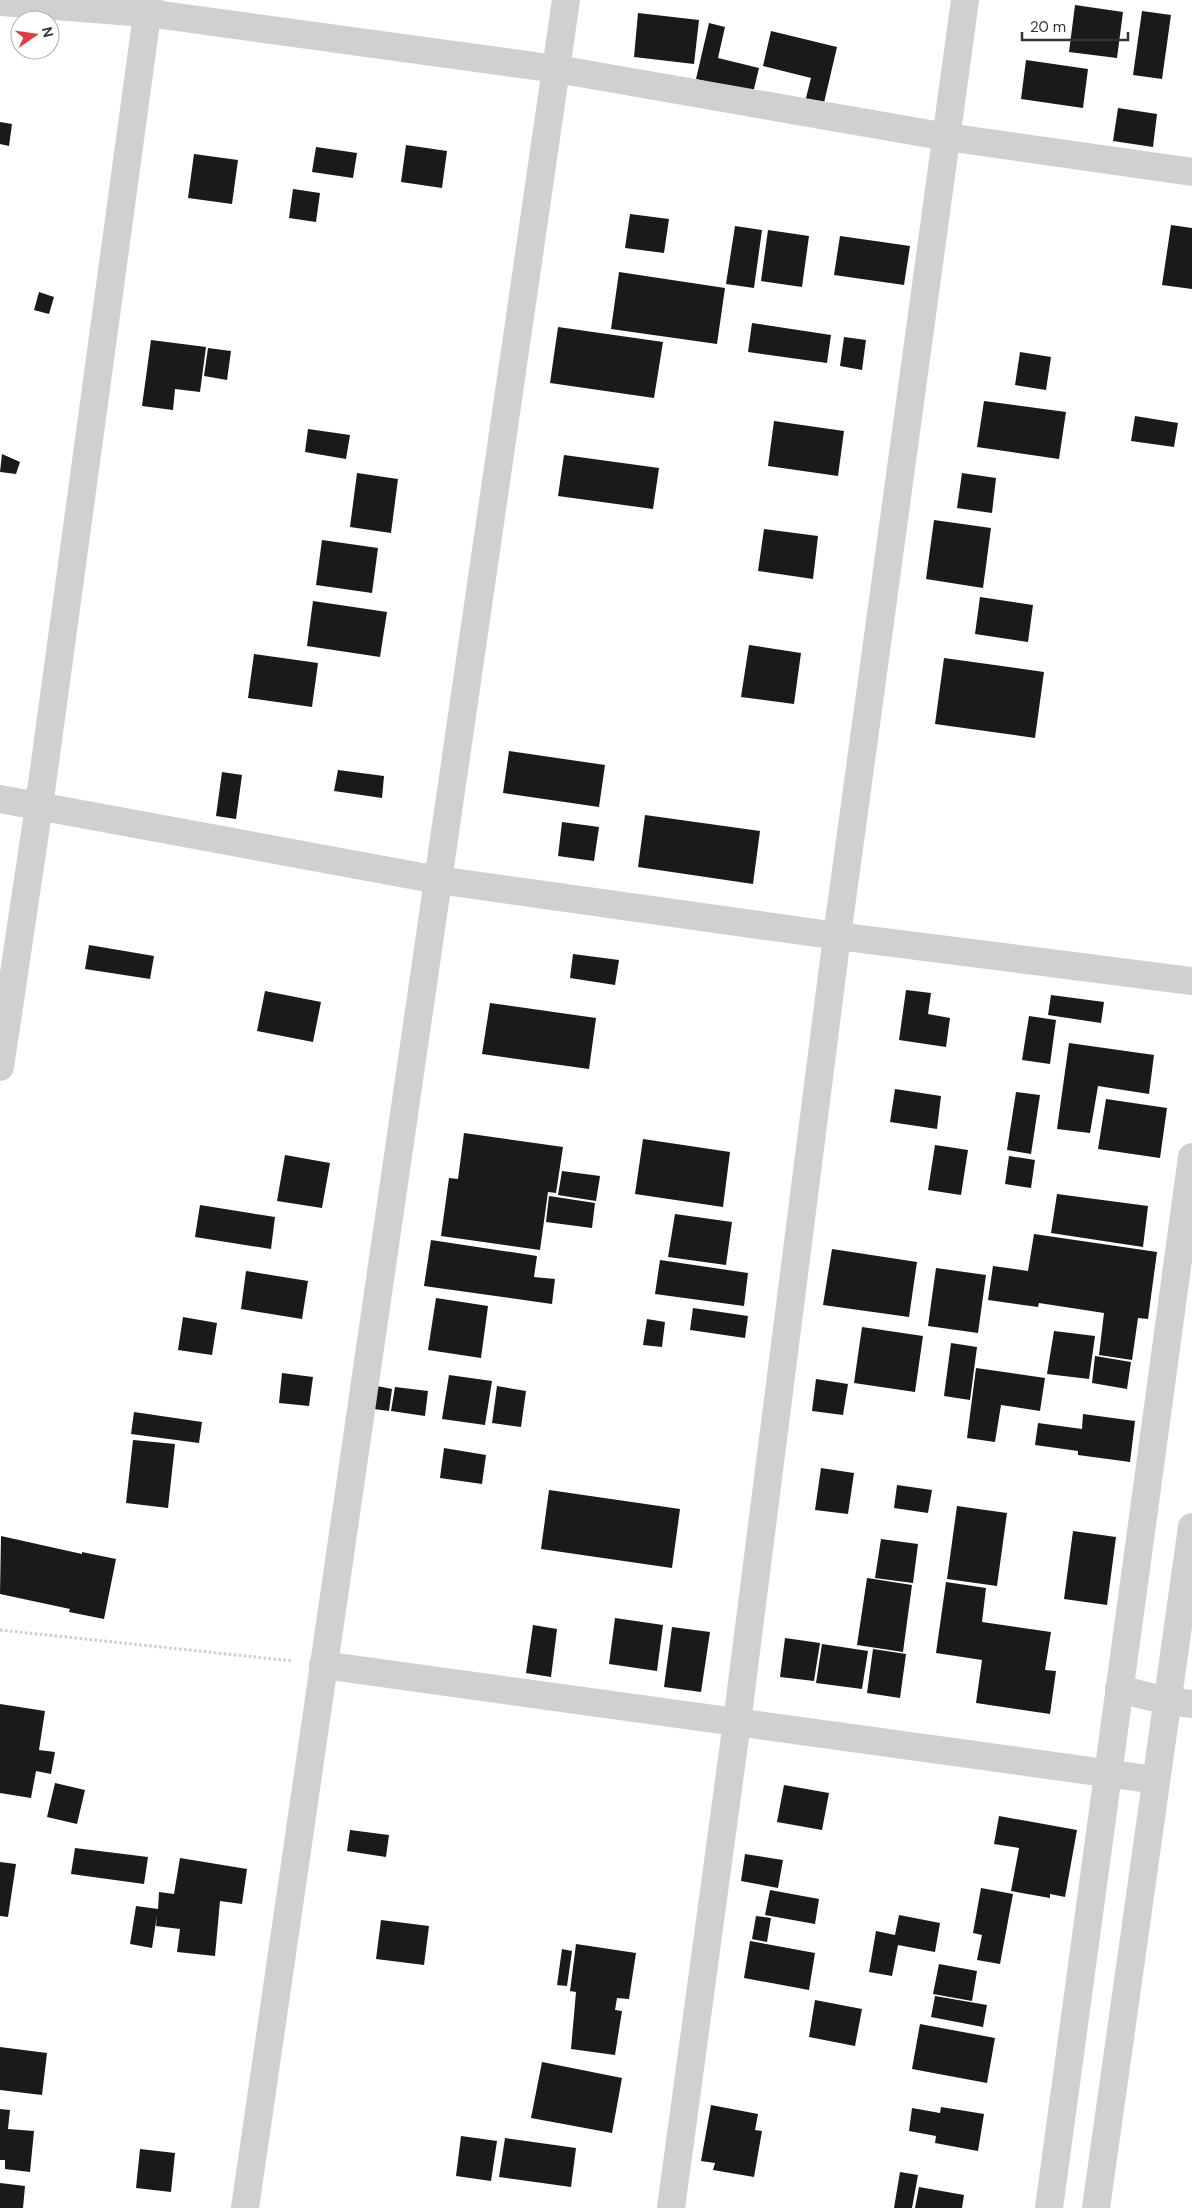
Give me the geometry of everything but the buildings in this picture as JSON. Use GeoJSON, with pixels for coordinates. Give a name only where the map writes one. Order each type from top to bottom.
{"type":"FeatureCollection","features":[{"type":"Feature","properties":{"kind":"street"},"geometry":{"type":"LineString","coordinates":[[245,2208],[566,0]]}},
{"type":"Feature","properties":{"kind":"street"},"geometry":{"type":"LineString","coordinates":[[670,2208],[737,1722],[836,936],[965,0]]}},
{"type":"Feature","properties":{"kind":"street"},"geometry":{"type":"LineString","coordinates":[[0,2],[148,6],[557,69],[947,137],[1192,172]]}},
{"type":"Feature","properties":{"kind":"street"},"geometry":{"type":"LineString","coordinates":[[0,1067],[40,806],[148,6]]}},
{"type":"Feature","properties":{"kind":"street"},"geometry":{"type":"LineString","coordinates":[[0,799],[438,880],[836,936],[1192,981]]}},
{"type":"Feature","properties":{"kind":"street"},"geometry":{"type":"LineString","coordinates":[[1049,2208],[1192,1157]]}},
{"type":"Feature","properties":{"kind":"street"},"geometry":{"type":"LineString","coordinates":[[1096,2208],[1156,1780],[1180,1703],[1192,1526]]}},
{"type":"Feature","properties":{"kind":"street"},"geometry":{"type":"LineString","coordinates":[[323,1664],[1156,1780]]}},
{"type":"Feature","properties":{"kind":"street"},"geometry":{"type":"LineString","coordinates":[[1119,1689],[1180,1703]]}},
{"type":"Feature","properties":{"kind":"path"},"geometry":{"type":"LineString","coordinates":[[0,1630],[323,1664]]}}]}
